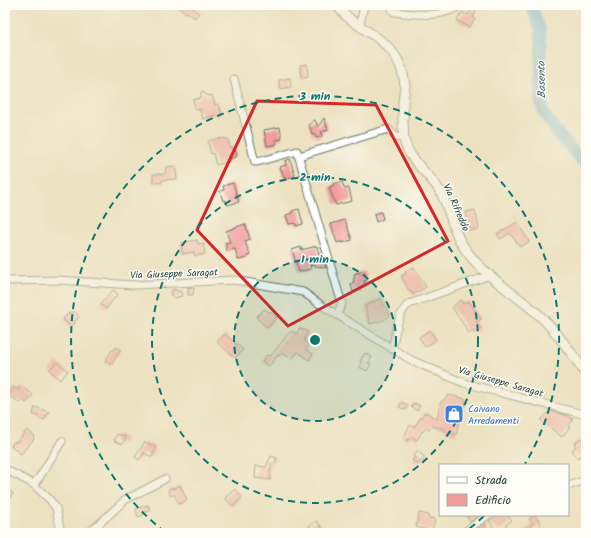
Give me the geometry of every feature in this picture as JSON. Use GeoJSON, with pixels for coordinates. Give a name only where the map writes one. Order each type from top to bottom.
{"type":"FeatureCollection","features":[{"type":"Feature","properties":{"kind":"main road","name":"Via Rifreddo"},"geometry":{"type":"LineString","coordinates":[[337,5],[347,16],[381,40],[390,49],[397,60],[402,71],[405,84],[403,101],[404,138],[406,146],[412,156],[439,189],[460,241],[478,264],[539,315],[570,351],[586,374]]}},
{"type":"Feature","properties":{"kind":"street"},"geometry":{"type":"LineString","coordinates":[[360,25],[364,5]]}},
{"type":"Feature","properties":{"kind":"street"},"geometry":{"type":"LineString","coordinates":[[390,5],[394,12],[423,15],[447,13],[456,8],[455,5]]}},
{"type":"Feature","properties":{"kind":"street"},"geometry":{"type":"LineString","coordinates":[[234,79],[255,162],[298,153],[388,129],[396,137],[404,138]]}},
{"type":"Feature","properties":{"kind":"street"},"geometry":{"type":"LineString","coordinates":[[298,153],[342,304],[337,314]]}},
{"type":"Feature","properties":{"kind":"street"},"geometry":{"type":"LineString","coordinates":[[392,349],[401,313],[406,306],[490,275]]}},
{"type":"Feature","properties":{"kind":"street","name":"Via Giuseppe Saragat"},"geometry":{"type":"LineString","coordinates":[[5,281],[58,280],[133,285],[234,280],[303,292],[411,360],[464,383],[586,415]]}},
{"type":"Feature","properties":{"kind":"street"},"geometry":{"type":"LineString","coordinates":[[34,484],[62,441]]}},
{"type":"Feature","properties":{"kind":"street"},"geometry":{"type":"LineString","coordinates":[[5,469],[34,484],[50,500],[56,508],[61,533]]}},
{"type":"Feature","properties":{"kind":"street"},"geometry":{"type":"LineString","coordinates":[[88,533],[125,500],[165,479]]}},
{"type":"Feature","properties":{"kind":"street"},"geometry":{"type":"LineString","coordinates":[[569,486],[586,480]]}},
{"type":"Feature","properties":{"kind":"street"},"geometry":{"type":"LineString","coordinates":[[463,533],[487,516]]}},
{"type":"Feature","properties":{"kind":"highlighted area"},"geometry":{"type":"Polygon","coordinates":[[[257,101],[376,105],[448,241],[288,326],[197,230],[257,101]]]}},
{"type":"Feature","properties":{"kind":"building"},"geometry":{"type":"Polygon","coordinates":[[[176,5],[189,5],[199,13],[195,18],[176,5]]]}},
{"type":"Feature","properties":{"kind":"building"},"geometry":{"type":"Polygon","coordinates":[[[471,9],[476,11],[473,18],[475,19],[470,27],[457,21],[462,12],[468,15],[471,9]]]}},
{"type":"Feature","properties":{"kind":"building"},"geometry":{"type":"Polygon","coordinates":[[[307,64],[308,77],[301,78],[300,65],[307,64]]]}},
{"type":"Feature","properties":{"kind":"building"},"geometry":{"type":"Polygon","coordinates":[[[290,78],[291,87],[280,89],[279,80],[290,78]]]}},
{"type":"Feature","properties":{"kind":"building"},"geometry":{"type":"Polygon","coordinates":[[[202,91],[208,96],[212,95],[215,105],[219,104],[222,115],[216,117],[215,115],[203,119],[200,109],[196,110],[193,100],[200,98],[202,91]]]}},
{"type":"Feature","properties":{"kind":"building"},"geometry":{"type":"Polygon","coordinates":[[[324,118],[328,130],[321,132],[322,136],[316,138],[315,134],[312,135],[309,124],[315,120],[318,127],[324,118]]]}},
{"type":"Feature","properties":{"kind":"building"},"geometry":{"type":"Polygon","coordinates":[[[280,127],[282,139],[275,140],[277,144],[267,146],[264,130],[280,127]]]}},
{"type":"Feature","properties":{"kind":"building"},"geometry":{"type":"Polygon","coordinates":[[[220,138],[228,139],[230,148],[234,147],[237,156],[230,159],[230,161],[216,165],[213,153],[211,154],[208,141],[220,138]]]}},
{"type":"Feature","properties":{"kind":"building"},"geometry":{"type":"Polygon","coordinates":[[[290,159],[295,176],[285,179],[280,167],[286,165],[285,161],[290,159]]]}},
{"type":"Feature","properties":{"kind":"building"},"geometry":{"type":"Polygon","coordinates":[[[175,166],[177,179],[162,180],[162,183],[153,183],[153,174],[165,174],[166,167],[175,166]]]}},
{"type":"Feature","properties":{"kind":"building"},"geometry":{"type":"Polygon","coordinates":[[[342,182],[345,189],[349,188],[352,201],[336,205],[329,187],[333,186],[333,184],[342,182]]]}},
{"type":"Feature","properties":{"kind":"building"},"geometry":{"type":"Polygon","coordinates":[[[233,183],[239,202],[227,205],[226,200],[223,201],[220,191],[224,190],[223,186],[233,183]]]}},
{"type":"Feature","properties":{"kind":"building"},"geometry":{"type":"Polygon","coordinates":[[[299,209],[303,224],[296,226],[295,223],[289,224],[286,215],[299,209]]]}},
{"type":"Feature","properties":{"kind":"building"},"geometry":{"type":"Polygon","coordinates":[[[475,210],[479,229],[470,231],[466,212],[475,210]]]}},
{"type":"Feature","properties":{"kind":"building"},"geometry":{"type":"Polygon","coordinates":[[[381,212],[383,219],[376,222],[374,214],[381,212]]]}},
{"type":"Feature","properties":{"kind":"building"},"geometry":{"type":"Polygon","coordinates":[[[345,220],[352,240],[337,243],[331,224],[345,220]]]}},
{"type":"Feature","properties":{"kind":"building"},"geometry":{"type":"Polygon","coordinates":[[[517,222],[529,242],[520,247],[510,233],[500,239],[497,234],[517,222]]]}},
{"type":"Feature","properties":{"kind":"building"},"geometry":{"type":"Polygon","coordinates":[[[245,224],[250,239],[245,241],[250,255],[246,257],[247,258],[238,260],[235,249],[227,251],[225,243],[230,242],[226,231],[245,224]]]}},
{"type":"Feature","properties":{"kind":"building"},"geometry":{"type":"Polygon","coordinates":[[[197,240],[198,244],[203,243],[205,254],[195,256],[194,252],[182,254],[181,243],[197,240]]]}},
{"type":"Feature","properties":{"kind":"building"},"geometry":{"type":"Polygon","coordinates":[[[317,246],[321,262],[324,261],[326,268],[310,265],[311,269],[299,272],[292,250],[301,247],[301,250],[317,246]]]}},
{"type":"Feature","properties":{"kind":"building"},"geometry":{"type":"Polygon","coordinates":[[[414,267],[426,287],[413,295],[401,276],[406,274],[405,272],[414,267]]]}},
{"type":"Feature","properties":{"kind":"building"},"geometry":{"type":"Polygon","coordinates":[[[364,271],[367,280],[364,281],[365,285],[360,287],[361,290],[353,292],[351,284],[354,282],[354,274],[364,271]]]}},
{"type":"Feature","properties":{"kind":"building"},"geometry":{"type":"Polygon","coordinates":[[[188,287],[194,288],[193,295],[188,295],[188,287]]]}},
{"type":"Feature","properties":{"kind":"building"},"geometry":{"type":"Polygon","coordinates":[[[173,289],[181,292],[182,296],[175,298],[171,295],[173,289]]]}},
{"type":"Feature","properties":{"kind":"building"},"geometry":{"type":"Polygon","coordinates":[[[113,290],[118,294],[106,309],[100,304],[113,290]]]}},
{"type":"Feature","properties":{"kind":"building"},"geometry":{"type":"Polygon","coordinates":[[[381,298],[390,316],[381,321],[370,324],[365,306],[381,298]]]}},
{"type":"Feature","properties":{"kind":"building"},"geometry":{"type":"Polygon","coordinates":[[[461,300],[463,304],[469,301],[481,319],[476,322],[481,329],[475,333],[473,330],[469,333],[452,307],[461,300]]]}},
{"type":"Feature","properties":{"kind":"building"},"geometry":{"type":"Polygon","coordinates":[[[265,309],[277,317],[267,328],[256,317],[265,309]]]}},
{"type":"Feature","properties":{"kind":"building"},"geometry":{"type":"Polygon","coordinates":[[[74,311],[79,317],[71,327],[63,319],[70,312],[72,313],[74,311]]]}},
{"type":"Feature","properties":{"kind":"building"},"geometry":{"type":"Polygon","coordinates":[[[299,328],[308,332],[304,340],[309,346],[305,349],[313,354],[309,360],[298,352],[291,359],[282,353],[279,356],[278,355],[269,366],[262,362],[267,355],[271,356],[289,333],[292,331],[297,334],[299,328]]]}},
{"type":"Feature","properties":{"kind":"building"},"geometry":{"type":"Polygon","coordinates":[[[430,330],[436,340],[425,347],[419,337],[430,330]]]}},
{"type":"Feature","properties":{"kind":"building"},"geometry":{"type":"Polygon","coordinates":[[[225,334],[243,350],[235,358],[217,342],[225,334]]]}},
{"type":"Feature","properties":{"kind":"building"},"geometry":{"type":"Polygon","coordinates":[[[116,347],[121,350],[111,365],[105,361],[112,350],[113,351],[116,347]]]}},
{"type":"Feature","properties":{"kind":"building"},"geometry":{"type":"Polygon","coordinates":[[[365,353],[372,357],[368,363],[371,364],[367,371],[359,367],[362,362],[360,361],[365,353]]]}},
{"type":"Feature","properties":{"kind":"building"},"geometry":{"type":"Polygon","coordinates":[[[57,362],[68,371],[60,380],[49,370],[57,362]]]}},
{"type":"Feature","properties":{"kind":"building"},"geometry":{"type":"Polygon","coordinates":[[[21,386],[33,395],[26,403],[21,400],[19,403],[9,395],[14,387],[18,390],[21,386]]]}},
{"type":"Feature","properties":{"kind":"building"},"geometry":{"type":"Polygon","coordinates":[[[449,395],[466,399],[456,435],[445,432],[445,429],[432,426],[429,430],[426,428],[423,432],[422,431],[417,440],[412,437],[406,441],[403,436],[410,425],[414,427],[425,412],[437,419],[440,403],[449,395]]]}},
{"type":"Feature","properties":{"kind":"building"},"geometry":{"type":"Polygon","coordinates":[[[402,402],[408,406],[406,410],[399,407],[402,402]]]}},
{"type":"Feature","properties":{"kind":"building"},"geometry":{"type":"Polygon","coordinates":[[[414,403],[420,406],[417,411],[411,407],[414,403]]]}},
{"type":"Feature","properties":{"kind":"building"},"geometry":{"type":"Polygon","coordinates":[[[35,407],[49,412],[44,420],[33,414],[35,407]]]}},
{"type":"Feature","properties":{"kind":"building"},"geometry":{"type":"Polygon","coordinates":[[[550,411],[569,416],[573,420],[568,426],[570,427],[562,437],[541,420],[550,411]]]}},
{"type":"Feature","properties":{"kind":"building"},"geometry":{"type":"Polygon","coordinates":[[[27,430],[35,436],[21,454],[11,446],[15,441],[16,443],[27,430]]]}},
{"type":"Feature","properties":{"kind":"building"},"geometry":{"type":"Polygon","coordinates":[[[117,434],[126,437],[123,444],[114,441],[117,434]]]}},
{"type":"Feature","properties":{"kind":"building"},"geometry":{"type":"Polygon","coordinates":[[[581,438],[586,446],[586,453],[577,458],[572,450],[576,447],[574,444],[581,438]]]}},
{"type":"Feature","properties":{"kind":"building"},"geometry":{"type":"Polygon","coordinates":[[[145,442],[156,447],[152,457],[144,453],[139,460],[135,457],[145,442]]]}},
{"type":"Feature","properties":{"kind":"building"},"geometry":{"type":"Polygon","coordinates":[[[417,451],[425,457],[422,462],[421,461],[418,464],[412,460],[417,451]]]}},
{"type":"Feature","properties":{"kind":"building"},"geometry":{"type":"Polygon","coordinates":[[[271,456],[277,458],[275,464],[271,463],[270,480],[255,478],[256,466],[266,467],[271,456]]]}},
{"type":"Feature","properties":{"kind":"building"},"geometry":{"type":"Polygon","coordinates":[[[180,485],[187,500],[179,504],[174,494],[171,496],[168,490],[180,485]]]}},
{"type":"Feature","properties":{"kind":"building"},"geometry":{"type":"Polygon","coordinates":[[[5,488],[13,493],[5,506],[5,488]]]}},
{"type":"Feature","properties":{"kind":"building"},"geometry":{"type":"Polygon","coordinates":[[[235,489],[242,497],[233,507],[225,498],[235,489]]]}},
{"type":"Feature","properties":{"kind":"building"},"geometry":{"type":"Polygon","coordinates":[[[148,505],[150,511],[144,512],[143,515],[138,517],[136,509],[148,505]]]}},
{"type":"Feature","properties":{"kind":"building"},"geometry":{"type":"Polygon","coordinates":[[[419,513],[429,515],[428,518],[435,519],[432,531],[416,527],[419,513]]]}},
{"type":"Feature","properties":{"kind":"building"},"geometry":{"type":"Polygon","coordinates":[[[467,516],[478,516],[470,522],[467,516]]]}},
{"type":"Feature","properties":{"kind":"building"},"geometry":{"type":"Polygon","coordinates":[[[496,516],[508,516],[512,520],[499,531],[497,528],[495,529],[489,521],[496,516]]]}},
{"type":"Feature","properties":{"kind":"building"},"geometry":{"type":"Polygon","coordinates":[[[536,516],[541,524],[533,530],[536,533],[521,533],[533,524],[529,519],[536,516]]]}},
{"type":"Feature","properties":{"kind":"building"},"geometry":{"type":"Polygon","coordinates":[[[317,521],[326,533],[305,533],[310,529],[309,526],[317,521]]]}},
{"type":"Feature","properties":{"kind":"building"},"geometry":{"type":"Polygon","coordinates":[[[485,523],[487,533],[472,533],[485,523]]]}},
{"type":"Feature","properties":{"kind":"waterway","name":"Basento"},"geometry":{"type":"LineString","coordinates":[[531,5],[540,29],[540,100],[545,115],[559,135],[586,165]]}},
{"type":"Feature","properties":{"kind":"place","name":"Caivano Arredamenti"},"geometry":{"type":"Point","coordinates":[454,414]}}]}
